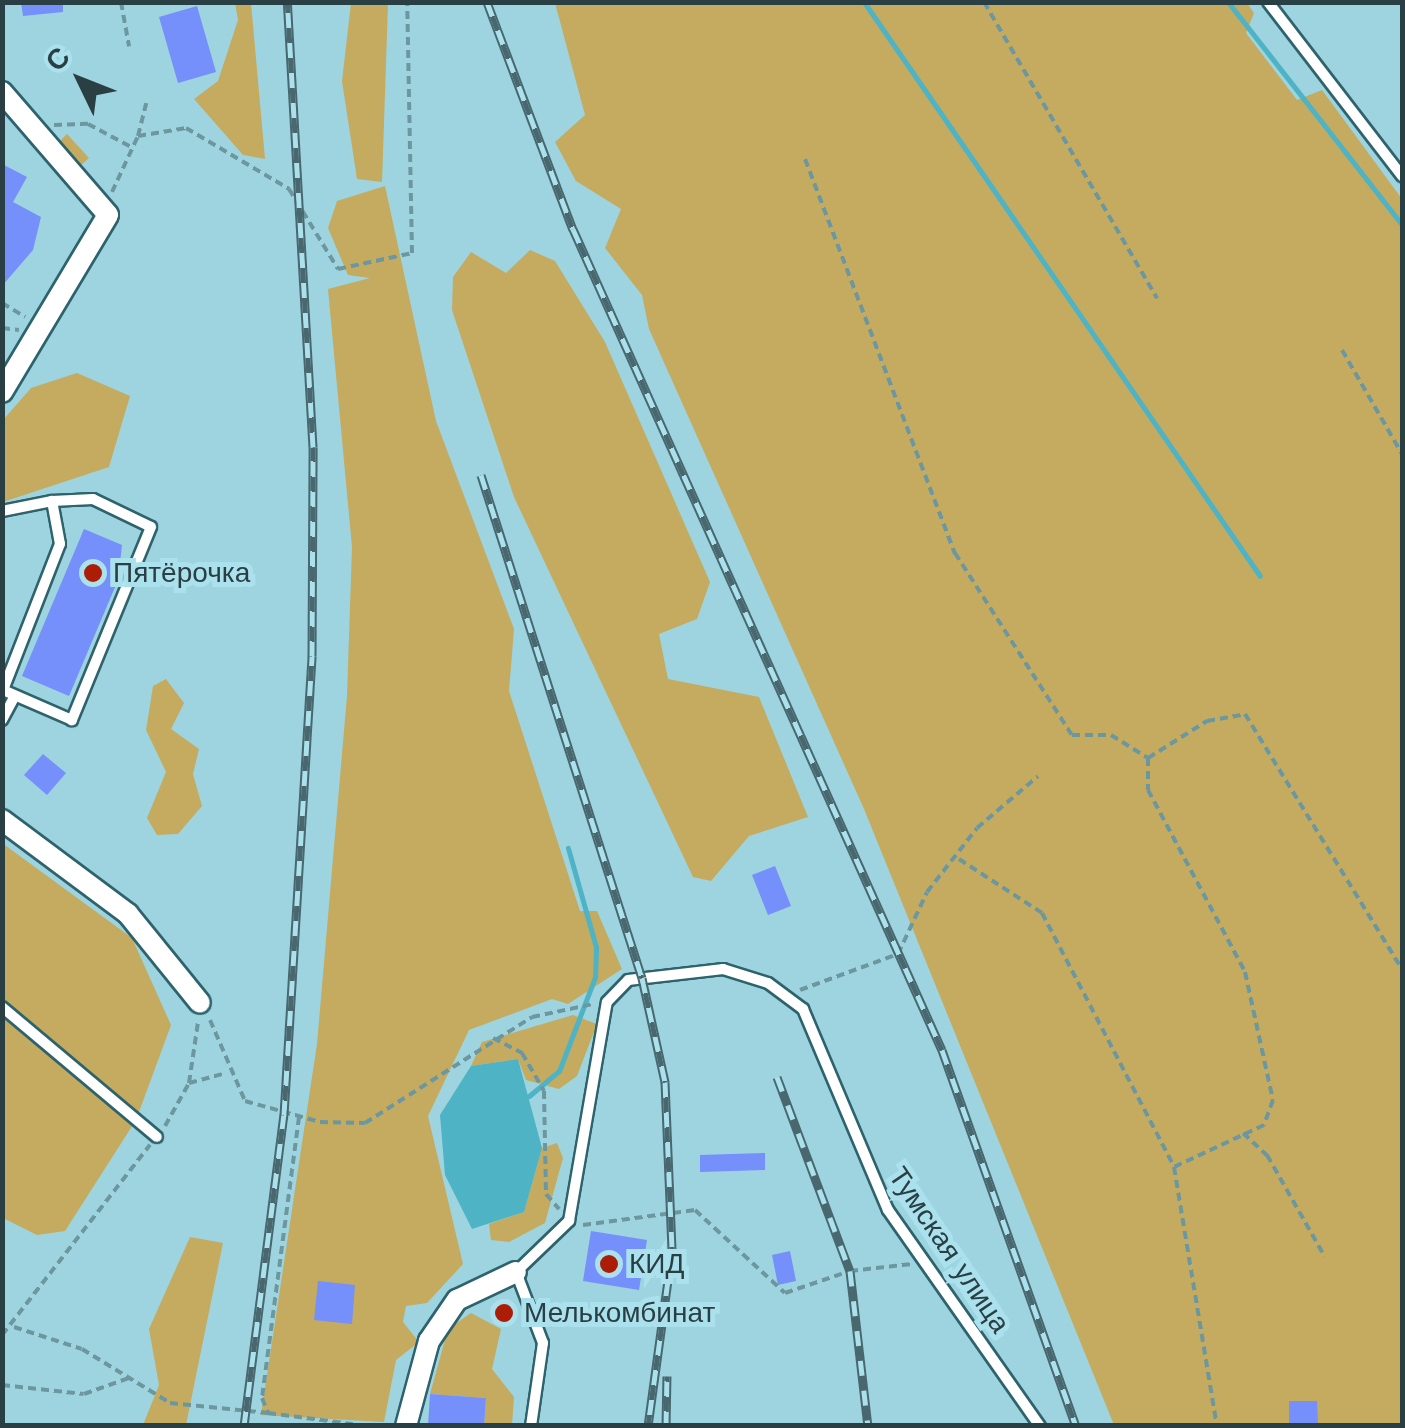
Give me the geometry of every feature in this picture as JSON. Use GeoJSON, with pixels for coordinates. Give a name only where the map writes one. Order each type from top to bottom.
{"type":"FeatureCollection","features":[{"type":"Feature","properties":{"kind":"street"},"geometry":{"type":"LineString","coordinates":[[2,92],[108,214],[8,383]]}},
{"type":"Feature","properties":{"kind":"street"},"geometry":{"type":"LineString","coordinates":[[2,820],[128,914],[200,1003]]}},
{"type":"Feature","properties":{"kind":"street"},"geometry":{"type":"LineString","coordinates":[[406,1426],[429,1341],[457,1300],[516,1272]]}},
{"type":"Feature","properties":{"kind":"lane"},"geometry":{"type":"LineString","coordinates":[[1268,2],[1402,176]]}},
{"type":"Feature","properties":{"kind":"lane"},"geometry":{"type":"LineString","coordinates":[[2,511],[52,502],[93,499],[140,518],[150,542],[82,710],[60,720],[13,700],[4,677],[60,544],[52,502]]}},
{"type":"Feature","properties":{"kind":"lane"},"geometry":{"type":"LineString","coordinates":[[2,720],[13,700]]}},
{"type":"Feature","properties":{"kind":"lane","name":"Тумская улица"},"geometry":{"type":"LineString","coordinates":[[569,1221],[606,1002],[628,980],[724,969],[786,996],[825,1046],[861,1159],[925,1262],[1040,1426]]}},
{"type":"Feature","properties":{"kind":"lane"},"geometry":{"type":"LineString","coordinates":[[2,1006],[157,1137]]}},
{"type":"Feature","properties":{"kind":"lane"},"geometry":{"type":"LineString","coordinates":[[531,1426],[542,1343],[516,1272],[569,1221]]}},
{"type":"Feature","properties":{"kind":"path"},"geometry":{"type":"LineString","coordinates":[[121,2],[129,46]]}},
{"type":"Feature","properties":{"kind":"path"},"geometry":{"type":"LineString","coordinates":[[138,136],[186,128],[289,189],[338,268],[412,253],[407,2]]}},
{"type":"Feature","properties":{"kind":"path"},"geometry":{"type":"LineString","coordinates":[[984,2],[1157,298]]}},
{"type":"Feature","properties":{"kind":"path"},"geometry":{"type":"LineString","coordinates":[[108,214],[138,136],[146,103]]}},
{"type":"Feature","properties":{"kind":"path"},"geometry":{"type":"LineString","coordinates":[[30,124],[88,124],[131,147]]}},
{"type":"Feature","properties":{"kind":"path"},"geometry":{"type":"LineString","coordinates":[[805,159],[955,553],[1072,735],[1112,735],[1148,758]]}},
{"type":"Feature","properties":{"kind":"path"},"geometry":{"type":"LineString","coordinates":[[2,304],[42,327]]}},
{"type":"Feature","properties":{"kind":"path"},"geometry":{"type":"LineString","coordinates":[[1342,350],[1402,454]]}},
{"type":"Feature","properties":{"kind":"path"},"geometry":{"type":"LineString","coordinates":[[1148,758],[1207,720],[1244,714],[1402,969]]}},
{"type":"Feature","properties":{"kind":"path"},"geometry":{"type":"LineString","coordinates":[[1148,758],[1148,790],[1226,925],[1269,1060],[1273,1100],[1264,1125],[1174,1167]]}},
{"type":"Feature","properties":{"kind":"path"},"geometry":{"type":"LineString","coordinates":[[786,996],[898,954],[927,892],[959,860],[977,828],[1038,776]]}},
{"type":"Feature","properties":{"kind":"path"},"geometry":{"type":"LineString","coordinates":[[959,860],[1042,913],[1174,1167],[1217,1426]]}},
{"type":"Feature","properties":{"kind":"path"},"geometry":{"type":"LineString","coordinates":[[200,1003],[224,1044],[226,1073],[244,1101],[299,1118],[365,1123],[493,1038],[589,1005]]}},
{"type":"Feature","properties":{"kind":"path"},"geometry":{"type":"LineString","coordinates":[[2,1335],[14,1326],[157,1137],[189,1083],[200,1003]]}},
{"type":"Feature","properties":{"kind":"path"},"geometry":{"type":"LineString","coordinates":[[493,1038],[522,1053],[544,1091],[546,1194],[569,1221],[592,1227],[695,1210],[785,1292],[850,1271],[925,1262]]}},
{"type":"Feature","properties":{"kind":"path"},"geometry":{"type":"LineString","coordinates":[[189,1083],[226,1073]]}},
{"type":"Feature","properties":{"kind":"path"},"geometry":{"type":"LineString","coordinates":[[268,1413],[262,1398],[299,1118]]}},
{"type":"Feature","properties":{"kind":"path"},"geometry":{"type":"LineString","coordinates":[[1243,1133],[1268,1156],[1325,1257]]}},
{"type":"Feature","properties":{"kind":"path"},"geometry":{"type":"LineString","coordinates":[[14,1326],[82,1349],[170,1403],[367,1426]]}},
{"type":"Feature","properties":{"kind":"path"},"geometry":{"type":"LineString","coordinates":[[2,1385],[84,1394],[128,1378]]}},
{"type":"Feature","properties":{"kind":"shaded area"},"geometry":{"type":"Polygon","coordinates":[[[235,3],[251,3],[265,159],[243,155],[194,99],[218,81],[238,20],[235,3]]]}},
{"type":"Feature","properties":{"kind":"shaded area"},"geometry":{"type":"Polygon","coordinates":[[[351,3],[388,3],[382,182],[357,179],[342,81],[351,3]]]}},
{"type":"Feature","properties":{"kind":"shaded area"},"geometry":{"type":"Polygon","coordinates":[[[555,3],[1247,3],[1254,13],[1246,33],[1297,100],[1322,90],[1402,199],[1402,1425],[1114,1425],[864,809],[649,329],[642,295],[605,248],[621,209],[576,181],[555,142],[585,115],[555,3]]]}},
{"type":"Feature","properties":{"kind":"shaded area"},"geometry":{"type":"Polygon","coordinates":[[[67,134],[89,158],[80,166],[58,143],[67,134]]]}},
{"type":"Feature","properties":{"kind":"shaded area"},"geometry":{"type":"Polygon","coordinates":[[[385,186],[436,421],[514,629],[509,691],[580,911],[597,911],[622,969],[568,1004],[552,999],[469,1030],[428,1116],[463,1264],[427,1303],[406,1306],[403,1322],[419,1342],[396,1360],[384,1422],[261,1415],[317,1044],[347,696],[352,547],[328,289],[370,278],[348,275],[328,228],[337,201],[385,186]]]}},
{"type":"Feature","properties":{"kind":"shaded area"},"geometry":{"type":"Polygon","coordinates":[[[530,250],[555,261],[605,342],[710,582],[697,619],[659,634],[668,679],[759,697],[808,817],[749,836],[711,881],[693,877],[514,497],[452,310],[453,277],[471,252],[506,273],[530,250]]]}},
{"type":"Feature","properties":{"kind":"shaded area"},"geometry":{"type":"Polygon","coordinates":[[[77,373],[130,396],[109,467],[3,502],[3,420],[31,388],[77,373]]]}},
{"type":"Feature","properties":{"kind":"shaded area"},"geometry":{"type":"Polygon","coordinates":[[[166,679],[184,703],[171,729],[199,749],[193,774],[202,806],[178,834],[157,835],[147,818],[166,772],[146,730],[153,686],[166,679]]]}},
{"type":"Feature","properties":{"kind":"shaded area"},"geometry":{"type":"Polygon","coordinates":[[[2,843],[132,938],[171,1025],[136,1120],[65,1231],[37,1235],[3,1218],[2,843]]]}},
{"type":"Feature","properties":{"kind":"shaded area"},"geometry":{"type":"Polygon","coordinates":[[[573,1015],[597,1024],[577,1076],[559,1089],[526,1080],[518,1059],[471,1066],[482,1042],[573,1015]]]}},
{"type":"Feature","properties":{"kind":"shaded area"},"geometry":{"type":"Polygon","coordinates":[[[557,1143],[563,1158],[545,1223],[509,1242],[491,1240],[489,1224],[524,1212],[542,1148],[557,1143]]]}},
{"type":"Feature","properties":{"kind":"shaded area"},"geometry":{"type":"Polygon","coordinates":[[[190,1237],[223,1243],[186,1425],[143,1425],[159,1385],[149,1329],[190,1237]]]}},
{"type":"Feature","properties":{"kind":"shaded area"},"geometry":{"type":"Polygon","coordinates":[[[471,1313],[501,1329],[492,1369],[514,1397],[512,1425],[484,1425],[486,1398],[430,1394],[448,1329],[471,1313]]]}},
{"type":"Feature","properties":{"kind":"water"},"geometry":{"type":"Polygon","coordinates":[[[518,1059],[542,1148],[524,1212],[472,1229],[445,1175],[440,1115],[471,1066],[518,1059]]]}},
{"type":"Feature","properties":{"kind":"building"},"geometry":{"type":"Polygon","coordinates":[[[21,2],[63,2],[63,12],[23,16],[21,2]]]}},
{"type":"Feature","properties":{"kind":"building"},"geometry":{"type":"Polygon","coordinates":[[[197,6],[216,72],[178,83],[159,17],[197,6]]]}},
{"type":"Feature","properties":{"kind":"building"},"geometry":{"type":"Polygon","coordinates":[[[2,164],[27,177],[13,202],[41,217],[33,250],[2,286],[2,164]]]}},
{"type":"Feature","properties":{"kind":"building"},"geometry":{"type":"Polygon","coordinates":[[[84,529],[122,545],[118,580],[69,696],[22,676],[84,529]]]}},
{"type":"Feature","properties":{"kind":"building"},"geometry":{"type":"Polygon","coordinates":[[[43,754],[66,773],[47,795],[24,775],[43,754]]]}},
{"type":"Feature","properties":{"kind":"building"},"geometry":{"type":"Polygon","coordinates":[[[775,866],[791,906],[768,915],[752,875],[775,866]]]}},
{"type":"Feature","properties":{"kind":"building"},"geometry":{"type":"Polygon","coordinates":[[[765,1153],[765,1170],[700,1172],[700,1155],[765,1153]]]}},
{"type":"Feature","properties":{"kind":"building"},"geometry":{"type":"Polygon","coordinates":[[[591,1231],[647,1240],[639,1290],[583,1281],[591,1231]]]}},
{"type":"Feature","properties":{"kind":"building"},"geometry":{"type":"Polygon","coordinates":[[[790,1251],[796,1281],[778,1285],[772,1255],[790,1251]]]}},
{"type":"Feature","properties":{"kind":"building"},"geometry":{"type":"Polygon","coordinates":[[[318,1281],[355,1285],[352,1324],[314,1320],[318,1281]]]}},
{"type":"Feature","properties":{"kind":"building"},"geometry":{"type":"Polygon","coordinates":[[[430,1394],[486,1398],[484,1426],[428,1426],[430,1394]]]}},
{"type":"Feature","properties":{"kind":"building"},"geometry":{"type":"Polygon","coordinates":[[[1289,1401],[1317,1401],[1318,1426],[1289,1426],[1289,1401]]]}},
{"type":"Feature","properties":{"kind":"waterway"},"geometry":{"type":"LineString","coordinates":[[864,2],[1260,576]]}},
{"type":"Feature","properties":{"kind":"waterway"},"geometry":{"type":"LineString","coordinates":[[1228,2],[1402,225]]}},
{"type":"Feature","properties":{"kind":"waterway"},"geometry":{"type":"LineString","coordinates":[[529,1096],[559,1071],[595,977],[596,947],[568,848]]}},
{"type":"Feature","properties":{"kind":"railway"},"geometry":{"type":"LineString","coordinates":[[244,1426],[284,1115],[312,656],[313,447],[287,2]]}},
{"type":"Feature","properties":{"kind":"railway"},"geometry":{"type":"LineString","coordinates":[[487,2],[573,229],[942,1050],[1076,1426]]}},
{"type":"Feature","properties":{"kind":"railway"},"geometry":{"type":"LineString","coordinates":[[481,475],[642,978],[665,1082],[672,1251],[648,1426]]}},
{"type":"Feature","properties":{"kind":"railway"},"geometry":{"type":"LineString","coordinates":[[777,1077],[850,1271],[868,1426]]}},
{"type":"Feature","properties":{"kind":"railway"},"geometry":{"type":"LineString","coordinates":[[666,1426],[667,1376]]}},
{"type":"Feature","properties":{"kind":"place","name":"Пятёрочка"},"geometry":{"type":"Point","coordinates":[93,573]}},
{"type":"Feature","properties":{"kind":"place","name":"КИД"},"geometry":{"type":"Point","coordinates":[609,1264]}},
{"type":"Feature","properties":{"kind":"place","name":"Мелькомбинат"},"geometry":{"type":"Point","coordinates":[504,1313]}}]}
